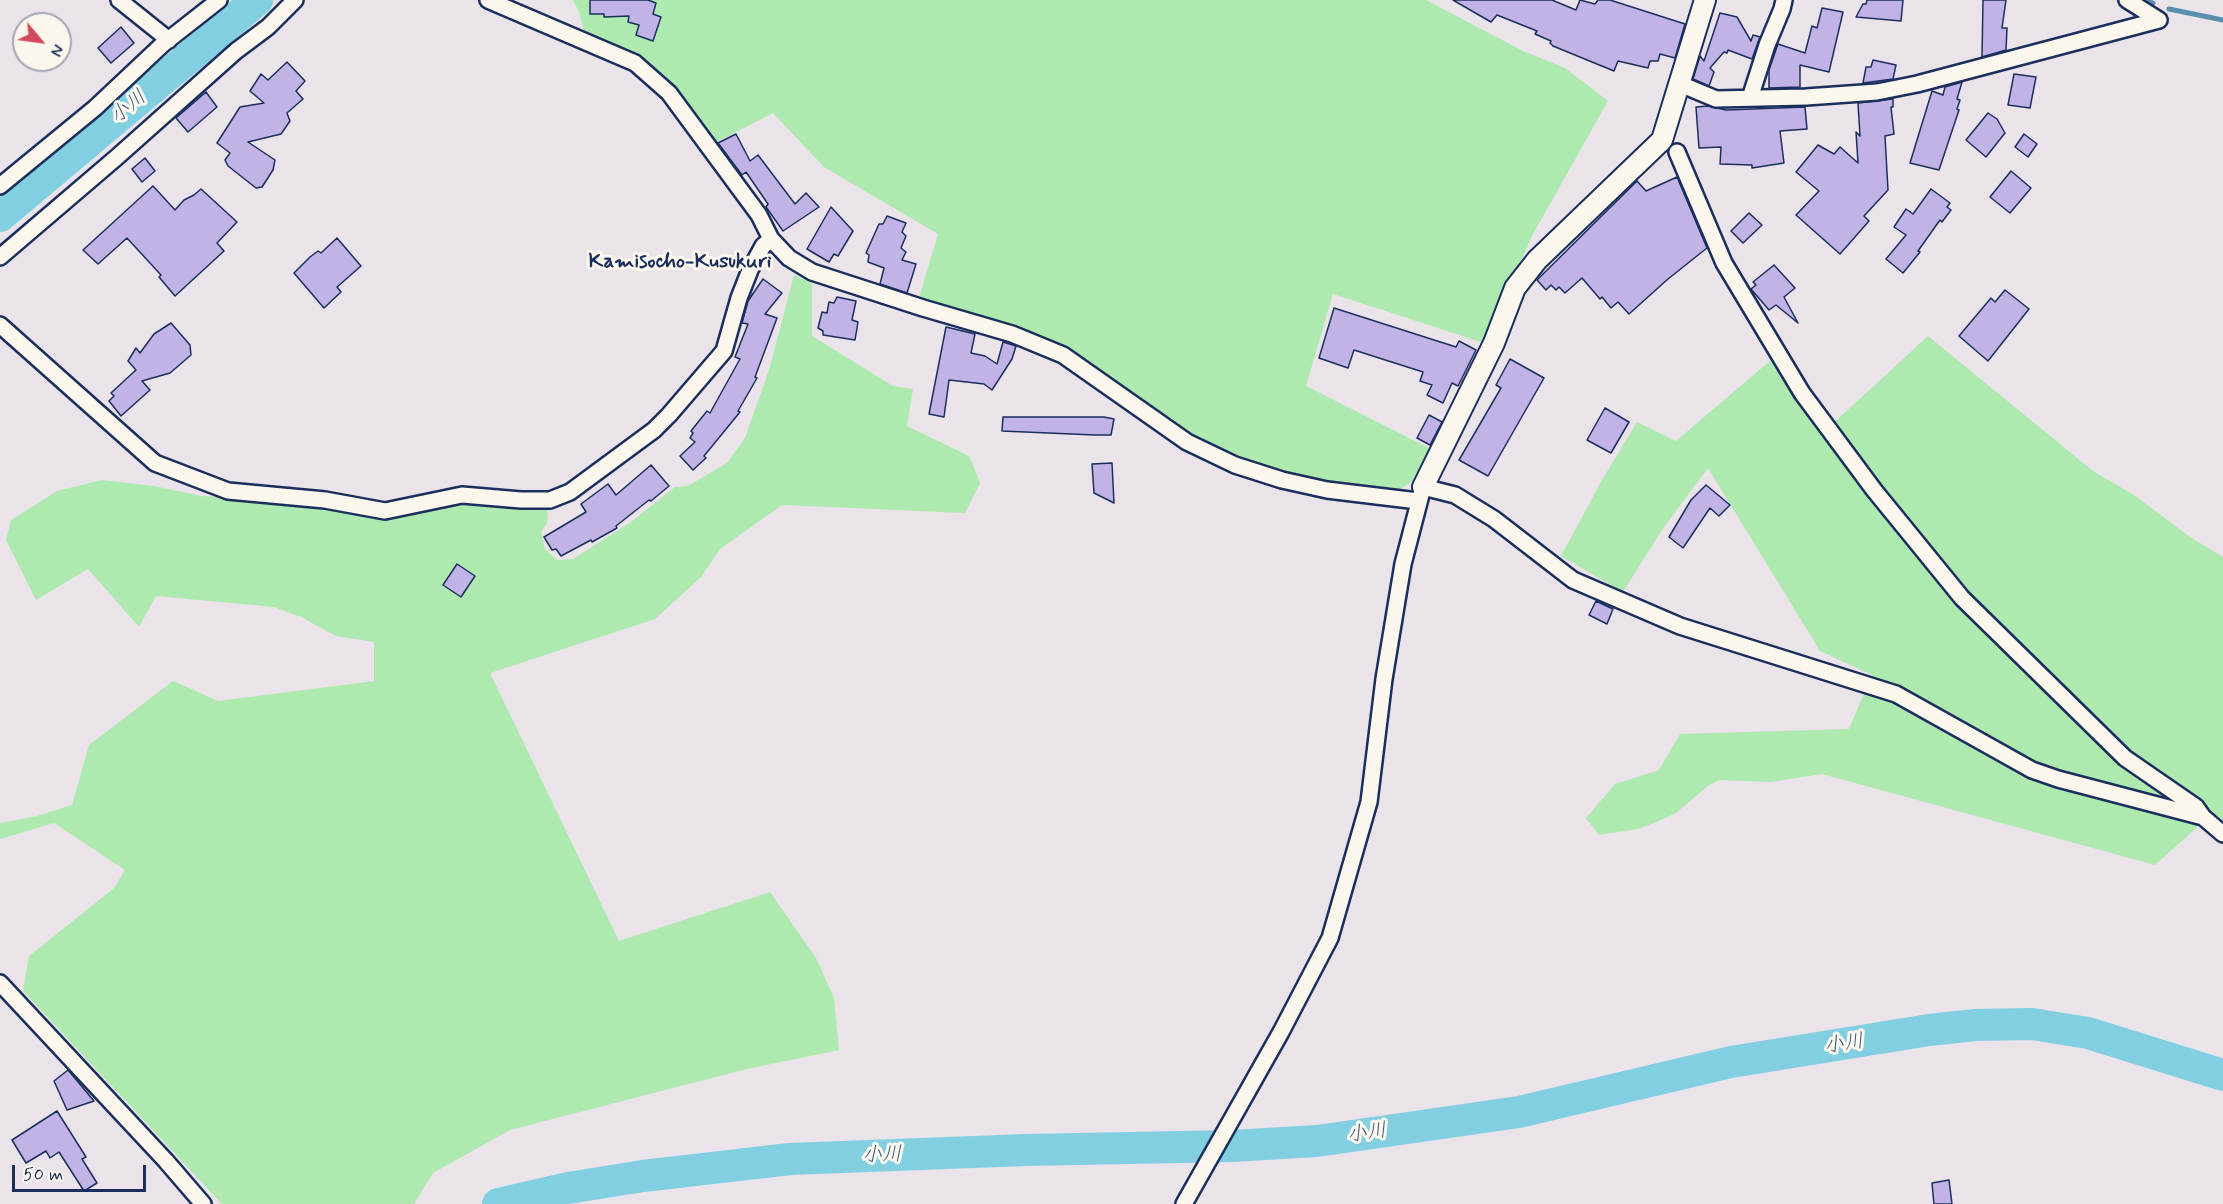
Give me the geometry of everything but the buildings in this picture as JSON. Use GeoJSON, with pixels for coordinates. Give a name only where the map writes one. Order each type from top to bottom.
{"type":"FeatureCollection","features":[{"type":"Feature","properties":{"kind":"street"},"geometry":{"type":"LineString","coordinates":[[119,0],[169,40]]}},
{"type":"Feature","properties":{"kind":"street"},"geometry":{"type":"LineString","coordinates":[[0,186],[95,108],[169,40],[219,0]]}},
{"type":"Feature","properties":{"kind":"street"},"geometry":{"type":"LineString","coordinates":[[0,256],[117,157],[236,51],[268,27],[296,0]]}},
{"type":"Feature","properties":{"kind":"street"},"geometry":{"type":"LineString","coordinates":[[488,0],[635,63],[669,93],[759,215],[771,239],[789,258],[812,272],[923,309],[1012,334],[1063,355],[1187,442],[1235,465],[1282,480],[1327,490],[1455,495],[1494,519],[1573,580],[1658,617],[1896,694],[2032,770],[2067,782],[2203,817]]}},
{"type":"Feature","properties":{"kind":"street"},"geometry":{"type":"LineString","coordinates":[[1184,1204],[1281,1032],[1330,938],[1369,802],[1383,680],[1403,564],[1420,494],[1494,343],[1515,288],[1537,260],[1662,140],[1705,0]]}},
{"type":"Feature","properties":{"kind":"street"},"geometry":{"type":"LineString","coordinates":[[1750,98],[1784,0]]}},
{"type":"Feature","properties":{"kind":"street"},"geometry":{"type":"LineString","coordinates":[[1680,84],[1716,99],[1806,97],[1877,92],[1917,84],[2159,20],[2127,0]]}},
{"type":"Feature","properties":{"kind":"street"},"geometry":{"type":"LineString","coordinates":[[1677,152],[1724,263],[1802,393],[1874,490],[1962,598],[2125,758],[2196,807],[2203,817],[2223,834]]}},
{"type":"Feature","properties":{"kind":"street"},"geometry":{"type":"LineString","coordinates":[[0,324],[155,463],[228,491],[325,500],[386,511],[462,495],[521,501],[550,500],[570,492],[654,430],[724,351],[739,298],[750,270],[763,246],[771,239]]}},
{"type":"Feature","properties":{"kind":"street"},"geometry":{"type":"LineString","coordinates":[[0,983],[9,990],[203,1204]]}},
{"type":"Feature","properties":{"kind":"green space"},"geometry":{"type":"Polygon","coordinates":[[[573,0],[1426,0],[1523,51],[1565,68],[1608,101],[1533,234],[1522,259],[1505,282],[1484,343],[1333,294],[1306,386],[1431,449],[1411,482],[1396,492],[1356,489],[1261,467],[1245,461],[1186,433],[1107,378],[918,301],[938,234],[824,167],[773,113],[713,144],[665,76],[645,62],[585,34],[573,0]]]}},
{"type":"Feature","properties":{"kind":"green space"},"geometry":{"type":"Polygon","coordinates":[[[794,275],[812,283],[812,336],[893,386],[913,389],[907,426],[969,456],[980,483],[965,513],[782,505],[720,549],[701,577],[655,619],[490,673],[619,941],[770,892],[816,958],[834,998],[839,1050],[747,1069],[510,1130],[433,1173],[414,1204],[222,1204],[23,991],[29,956],[114,888],[125,870],[54,823],[0,839],[0,823],[37,816],[72,805],[89,745],[173,681],[218,701],[374,681],[374,642],[336,636],[301,617],[274,607],[156,596],[139,627],[88,569],[36,600],[6,540],[11,520],[57,491],[102,480],[154,486],[201,496],[391,517],[455,500],[543,507],[547,510],[548,516],[547,523],[541,532],[545,549],[557,560],[573,559],[631,522],[675,487],[688,486],[727,463],[745,438],[769,370],[794,275]]]}},
{"type":"Feature","properties":{"kind":"green space"},"geometry":{"type":"Polygon","coordinates":[[[1928,336],[2093,471],[2134,495],[2190,537],[2223,557],[2223,820],[2213,813],[2155,865],[1822,774],[1771,782],[1719,780],[1709,785],[1676,813],[1638,829],[1599,835],[1586,818],[1615,784],[1659,770],[1680,734],[1849,729],[1872,675],[1820,651],[1708,468],[1664,527],[1623,592],[1561,556],[1602,480],[1637,422],[1676,441],[1778,354],[1827,429],[1928,336]]]}},
{"type":"Feature","properties":{"kind":"waterway","name":"小川"},"geometry":{"type":"LineString","coordinates":[[0,216],[257,0]]}},
{"type":"Feature","properties":{"kind":"waterway"},"geometry":{"type":"LineString","coordinates":[[2145,0],[2153,3]]}},
{"type":"Feature","properties":{"kind":"waterway"},"geometry":{"type":"LineString","coordinates":[[2169,9],[2223,20]]}},
{"type":"Feature","properties":{"kind":"waterway","name":"小川"},"geometry":{"type":"LineString","coordinates":[[498,1204],[568,1188],[643,1176],[790,1159],[1026,1150],[1232,1146],[1317,1141],[1519,1112],[1731,1062],[1929,1030],[1975,1025],[2032,1024],[2088,1033],[2223,1075]]}},
{"type":"Feature","properties":{"kind":"district","name":"Kamisocho-Kusukuri"},"geometry":{"type":"Point","coordinates":[680,263]}}]}
